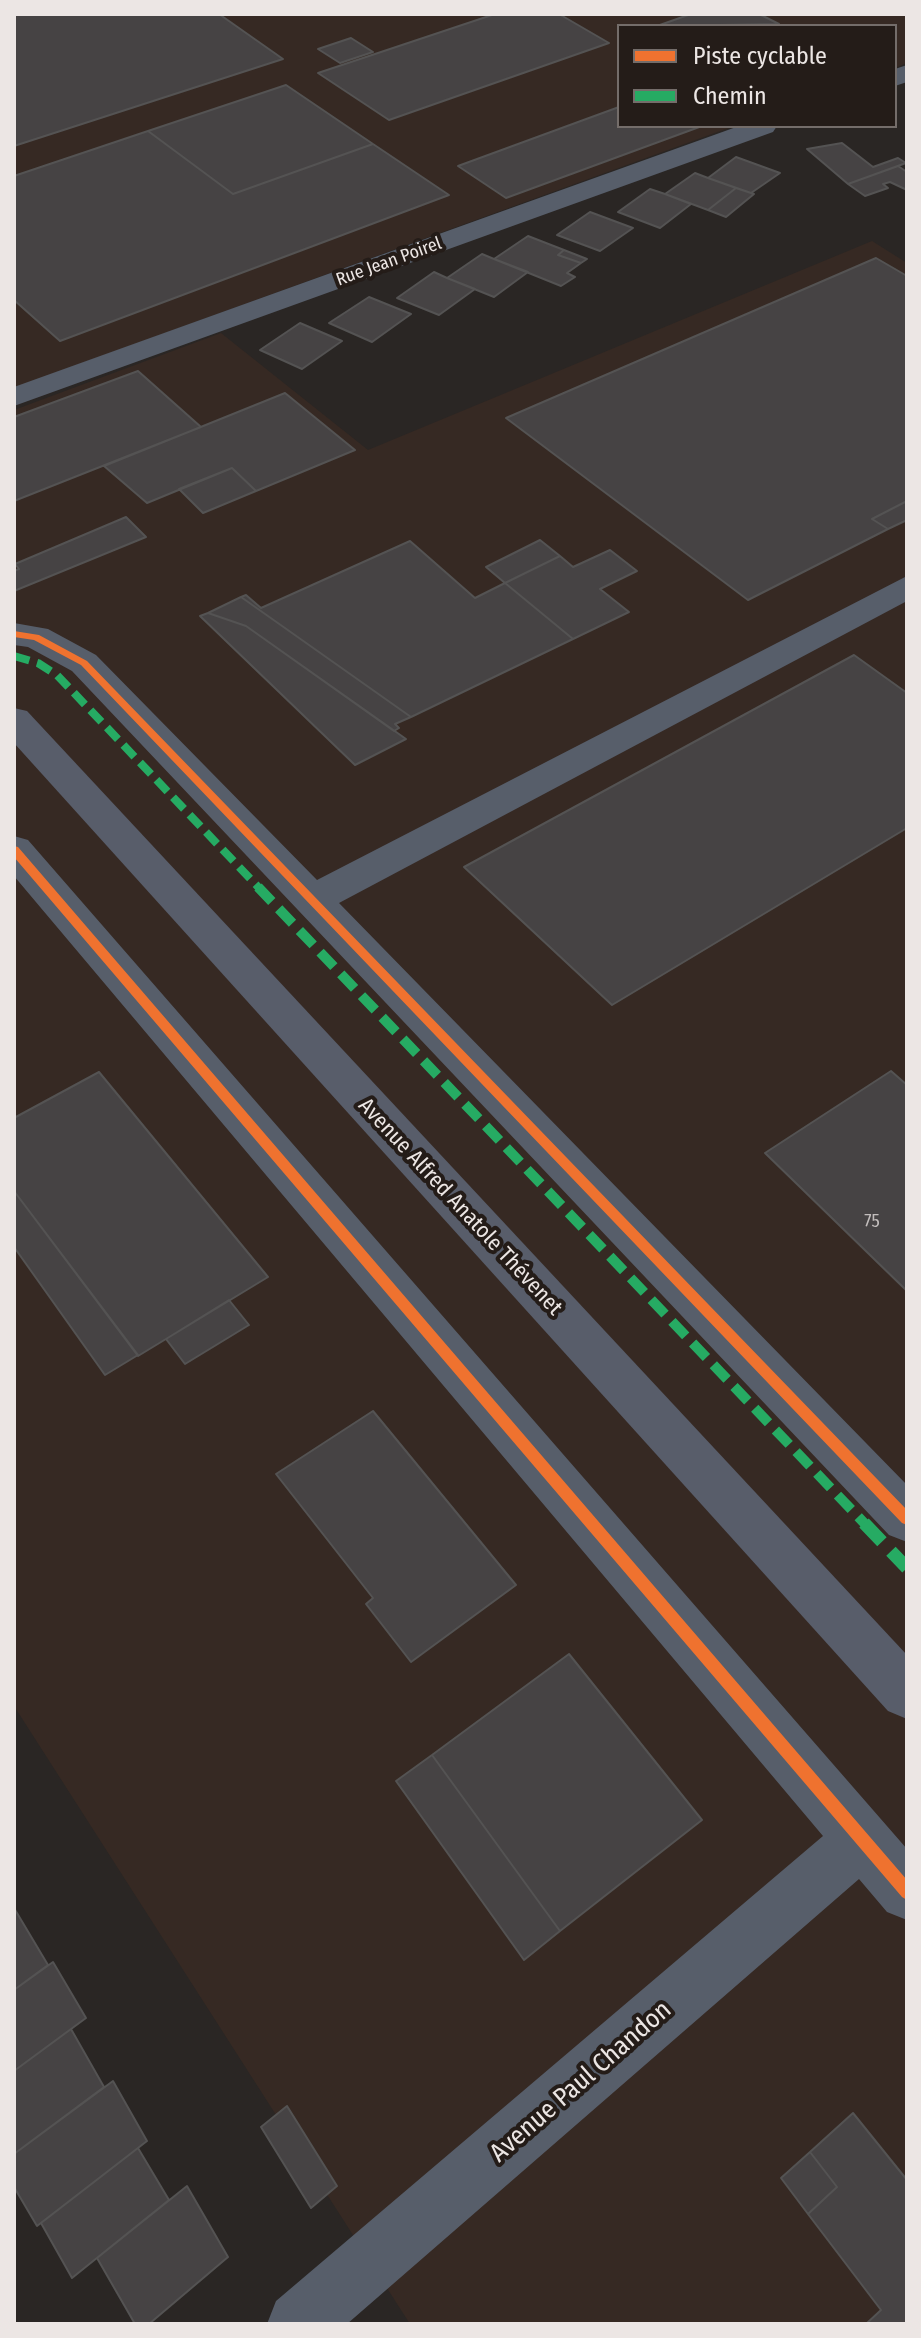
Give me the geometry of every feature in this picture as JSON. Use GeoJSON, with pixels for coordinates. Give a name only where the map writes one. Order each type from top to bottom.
{"type":"FeatureCollection","features":[{"type":"Feature","properties":{"kind":"main road","name":"Avenue Alfred Anatole Thévenet"},"geometry":{"type":"LineString","coordinates":[[14,720],[907,1693]]}},
{"type":"Feature","properties":{"kind":"street","name":"Rue Jean Poirel"},"geometry":{"type":"LineString","coordinates":[[14,397],[758,128]]}},
{"type":"Feature","properties":{"kind":"street"},"geometry":{"type":"LineString","coordinates":[[312,900],[427,836],[907,587]]}},
{"type":"Feature","properties":{"kind":"street"},"geometry":{"type":"LineString","coordinates":[[14,634],[36,637],[84,663],[907,1519]]}},
{"type":"Feature","properties":{"kind":"street"},"geometry":{"type":"LineString","coordinates":[[14,850],[907,1892]]}},
{"type":"Feature","properties":{"kind":"street","name":"Avenue Paul Chandon"},"geometry":{"type":"LineString","coordinates":[[299,2324],[862,1840]]}},
{"type":"Feature","properties":{"kind":"shaded area"},"geometry":{"type":"Polygon","coordinates":[[[14,14],[907,14],[907,63],[897,67],[897,24],[617,24],[617,128],[729,128],[14,388],[14,14]]]}},
{"type":"Feature","properties":{"kind":"shaded area"},"geometry":{"type":"Polygon","coordinates":[[[872,241],[907,263],[907,2324],[410,2324],[14,1706],[14,410],[221,333],[368,450],[872,241]]]}},
{"type":"Feature","properties":{"kind":"building"},"geometry":{"type":"Polygon","coordinates":[[[14,14],[219,14],[283,59],[14,146],[14,14]]]}},
{"type":"Feature","properties":{"kind":"building"},"geometry":{"type":"Polygon","coordinates":[[[495,14],[559,14],[609,43],[389,120],[318,73],[495,14]]]}},
{"type":"Feature","properties":{"kind":"building"},"geometry":{"type":"Polygon","coordinates":[[[691,14],[759,14],[779,24],[663,24],[691,14]]]}},
{"type":"Feature","properties":{"kind":"building"},"geometry":{"type":"Polygon","coordinates":[[[351,38],[373,52],[340,63],[318,49],[351,38]]]}},
{"type":"Feature","properties":{"kind":"building"},"geometry":{"type":"Polygon","coordinates":[[[286,85],[373,144],[233,194],[148,131],[286,85]]]}},
{"type":"Feature","properties":{"kind":"building"},"geometry":{"type":"Polygon","coordinates":[[[617,108],[617,128],[697,128],[506,198],[458,166],[617,108]]]}},
{"type":"Feature","properties":{"kind":"building"},"geometry":{"type":"Polygon","coordinates":[[[148,131],[233,194],[373,144],[449,195],[60,341],[14,300],[14,176],[148,131]]]}},
{"type":"Feature","properties":{"kind":"building"},"geometry":{"type":"Polygon","coordinates":[[[842,143],[873,167],[898,158],[906,163],[848,184],[807,149],[842,143]]]}},
{"type":"Feature","properties":{"kind":"building"},"geometry":{"type":"Polygon","coordinates":[[[736,157],[780,173],[751,193],[708,178],[736,157]]]}},
{"type":"Feature","properties":{"kind":"building"},"geometry":{"type":"Polygon","coordinates":[[[898,166],[907,172],[907,190],[890,182],[883,184],[888,188],[865,196],[848,184],[898,166]]]}},
{"type":"Feature","properties":{"kind":"building"},"geometry":{"type":"Polygon","coordinates":[[[695,173],[736,188],[708,210],[665,194],[695,173]]]}},
{"type":"Feature","properties":{"kind":"building"},"geometry":{"type":"Polygon","coordinates":[[[736,188],[754,194],[726,217],[708,210],[736,188]]]}},
{"type":"Feature","properties":{"kind":"building"},"geometry":{"type":"Polygon","coordinates":[[[650,189],[691,204],[660,228],[618,212],[650,189]]]}},
{"type":"Feature","properties":{"kind":"building"},"geometry":{"type":"Polygon","coordinates":[[[590,212],[633,228],[600,251],[557,235],[590,212]]]}},
{"type":"Feature","properties":{"kind":"building"},"geometry":{"type":"Polygon","coordinates":[[[528,236],[564,250],[558,255],[581,263],[567,273],[575,277],[561,286],[494,259],[528,236]]]}},
{"type":"Feature","properties":{"kind":"building"},"geometry":{"type":"Polygon","coordinates":[[[564,250],[587,259],[581,263],[558,255],[564,250]]]}},
{"type":"Feature","properties":{"kind":"building"},"geometry":{"type":"Polygon","coordinates":[[[482,254],[528,272],[494,297],[447,278],[482,254]]]}},
{"type":"Feature","properties":{"kind":"building"},"geometry":{"type":"Polygon","coordinates":[[[876,258],[907,276],[907,501],[872,519],[888,529],[748,600],[506,418],[876,258]]]}},
{"type":"Feature","properties":{"kind":"building"},"geometry":{"type":"Polygon","coordinates":[[[434,272],[475,289],[439,315],[397,298],[434,272]]]}},
{"type":"Feature","properties":{"kind":"building"},"geometry":{"type":"Polygon","coordinates":[[[369,297],[411,314],[372,342],[329,323],[369,297]]]}},
{"type":"Feature","properties":{"kind":"building"},"geometry":{"type":"Polygon","coordinates":[[[300,323],[342,341],[302,369],[260,350],[300,323]]]}},
{"type":"Feature","properties":{"kind":"building"},"geometry":{"type":"Polygon","coordinates":[[[138,371],[201,427],[14,501],[14,417],[138,371]]]}},
{"type":"Feature","properties":{"kind":"building"},"geometry":{"type":"Polygon","coordinates":[[[285,393],[355,450],[256,491],[232,468],[147,503],[104,466],[285,393]]]}},
{"type":"Feature","properties":{"kind":"building"},"geometry":{"type":"Polygon","coordinates":[[[232,468],[256,491],[203,513],[179,489],[232,468]]]}},
{"type":"Feature","properties":{"kind":"building"},"geometry":{"type":"Polygon","coordinates":[[[907,501],[907,520],[888,529],[872,519],[907,501]]]}},
{"type":"Feature","properties":{"kind":"building"},"geometry":{"type":"Polygon","coordinates":[[[126,517],[146,537],[14,591],[14,571],[19,569],[15,564],[126,517]]]}},
{"type":"Feature","properties":{"kind":"building"},"geometry":{"type":"Polygon","coordinates":[[[540,540],[560,556],[505,583],[486,567],[540,540]]]}},
{"type":"Feature","properties":{"kind":"building"},"geometry":{"type":"Polygon","coordinates":[[[410,541],[475,598],[505,583],[573,639],[411,717],[241,597],[246,595],[261,608],[410,541]]]}},
{"type":"Feature","properties":{"kind":"building"},"geometry":{"type":"Polygon","coordinates":[[[610,550],[637,571],[600,589],[629,612],[573,639],[505,583],[560,556],[573,567],[610,550]]]}},
{"type":"Feature","properties":{"kind":"building"},"geometry":{"type":"Polygon","coordinates":[[[241,597],[411,717],[395,724],[399,728],[394,731],[246,626],[208,613],[241,597]]]}},
{"type":"Feature","properties":{"kind":"building"},"geometry":{"type":"Polygon","coordinates":[[[208,613],[246,626],[406,739],[355,765],[200,616],[208,613]]]}},
{"type":"Feature","properties":{"kind":"building"},"geometry":{"type":"Polygon","coordinates":[[[854,655],[907,693],[907,828],[612,1005],[464,867],[854,655]]]}},
{"type":"Feature","properties":{"kind":"building"},"geometry":{"type":"Polygon","coordinates":[[[891,1071],[907,1085],[907,1291],[765,1153],[891,1071]]]}},
{"type":"Feature","properties":{"kind":"building"},"geometry":{"type":"Polygon","coordinates":[[[99,1072],[268,1277],[138,1356],[14,1191],[14,1118],[99,1072]]]}},
{"type":"Feature","properties":{"kind":"building"},"geometry":{"type":"Polygon","coordinates":[[[14,1191],[138,1355],[105,1375],[14,1247],[14,1191]]]}},
{"type":"Feature","properties":{"kind":"building"},"geometry":{"type":"Polygon","coordinates":[[[229,1300],[249,1325],[185,1364],[166,1339],[229,1300]]]}},
{"type":"Feature","properties":{"kind":"building"},"geometry":{"type":"Polygon","coordinates":[[[373,1411],[516,1585],[411,1662],[366,1604],[373,1598],[276,1474],[373,1411]]]}},
{"type":"Feature","properties":{"kind":"building"},"geometry":{"type":"Polygon","coordinates":[[[569,1654],[702,1820],[560,1931],[432,1755],[569,1654]]]}},
{"type":"Feature","properties":{"kind":"building"},"geometry":{"type":"Polygon","coordinates":[[[432,1755],[560,1931],[524,1960],[396,1781],[432,1755]]]}},
{"type":"Feature","properties":{"kind":"building"},"geometry":{"type":"Polygon","coordinates":[[[14,1908],[48,1965],[14,1990],[14,1908]]]}},
{"type":"Feature","properties":{"kind":"building"},"geometry":{"type":"Polygon","coordinates":[[[53,1962],[86,2018],[14,2071],[14,1990],[53,1962]]]}},
{"type":"Feature","properties":{"kind":"building"},"geometry":{"type":"Polygon","coordinates":[[[71,2029],[104,2087],[14,2154],[14,2071],[71,2029]]]}},
{"type":"Feature","properties":{"kind":"building"},"geometry":{"type":"Polygon","coordinates":[[[113,2081],[147,2141],[37,2226],[14,2187],[14,2154],[113,2081]]]}},
{"type":"Feature","properties":{"kind":"building"},"geometry":{"type":"Polygon","coordinates":[[[287,2106],[337,2186],[311,2208],[261,2127],[287,2106]]]}},
{"type":"Feature","properties":{"kind":"building"},"geometry":{"type":"Polygon","coordinates":[[[853,2113],[907,2180],[907,2324],[866,2324],[881,2310],[808,2214],[837,2187],[810,2152],[853,2113]]]}},
{"type":"Feature","properties":{"kind":"building"},"geometry":{"type":"Polygon","coordinates":[[[138,2148],[169,2200],[72,2278],[41,2223],[138,2148]]]}},
{"type":"Feature","properties":{"kind":"building"},"geometry":{"type":"Polygon","coordinates":[[[810,2152],[837,2187],[808,2214],[781,2178],[810,2152]]]}},
{"type":"Feature","properties":{"kind":"building"},"geometry":{"type":"Polygon","coordinates":[[[187,2186],[228,2257],[149,2324],[135,2324],[97,2258],[187,2186]]]}},
{"type":"Feature","properties":{"kind":"marked path"},"geometry":{"type":"LineString","coordinates":[[14,656],[38,663],[57,675],[907,1568]]}},
{"type":"Feature","properties":{"kind":"cycle path"},"geometry":{"type":"LineString","coordinates":[[14,634],[36,637],[84,663],[907,1519]]}},
{"type":"Feature","properties":{"kind":"cycle path"},"geometry":{"type":"LineString","coordinates":[[14,850],[907,1892]]}}]}
